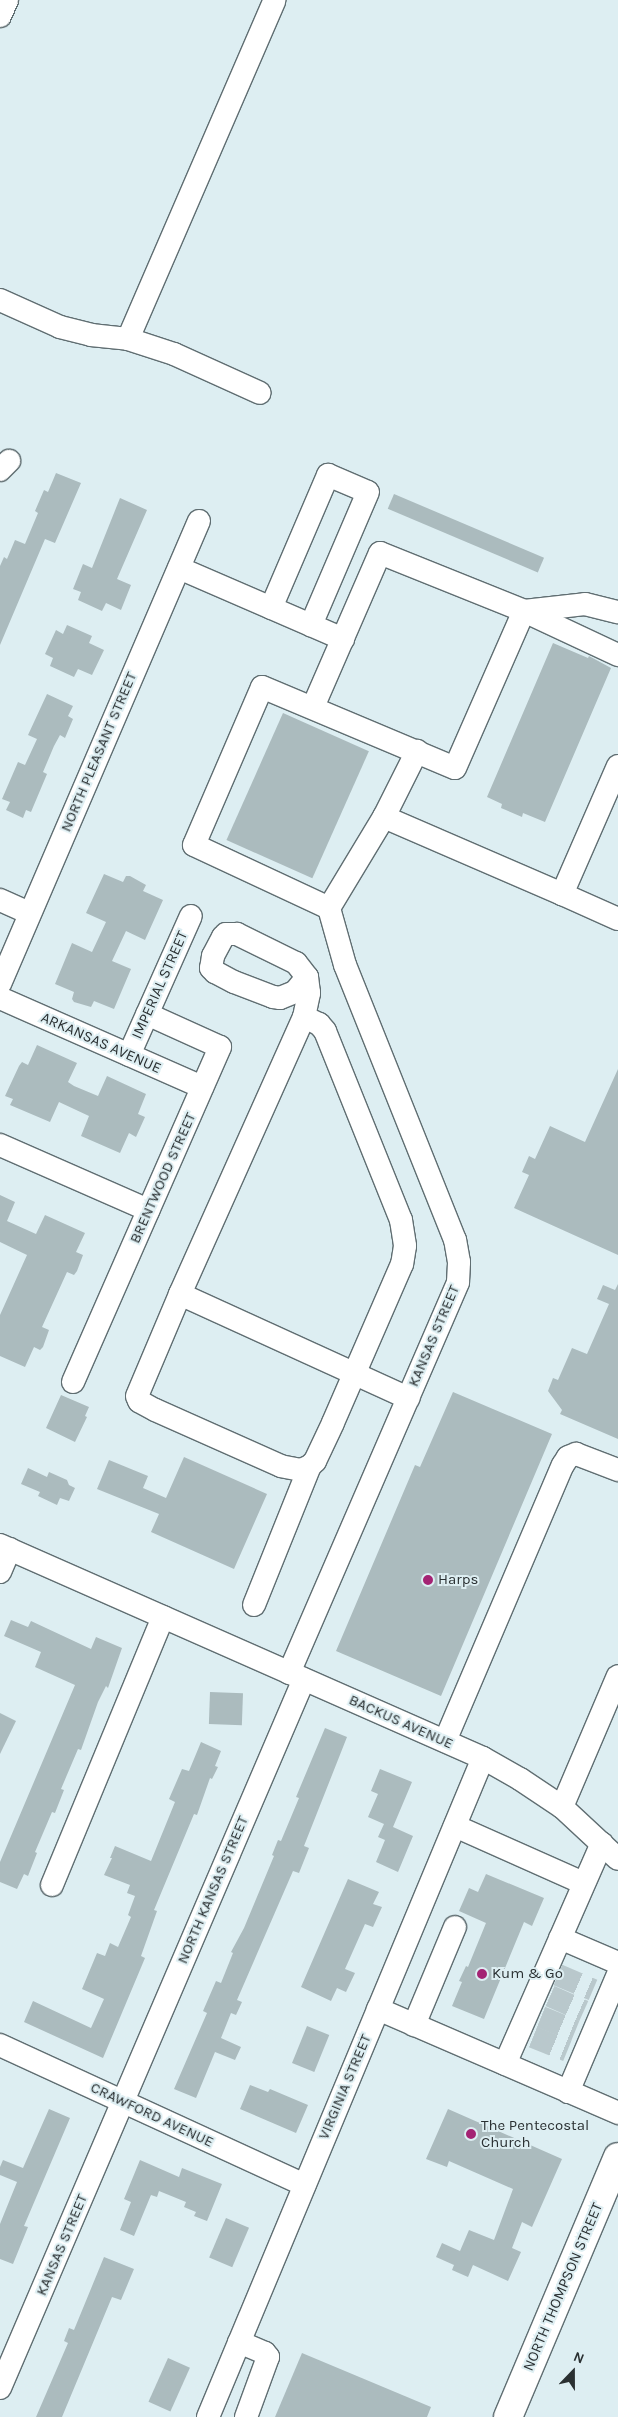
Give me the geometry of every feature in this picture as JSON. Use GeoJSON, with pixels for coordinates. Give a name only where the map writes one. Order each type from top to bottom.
{"type":"FeatureCollection","features":[{"type":"Feature","properties":{"kind":"main road","name":"NORTH THOMPSON STREET"},"geometry":{"type":"LineString","coordinates":[[508,2417],[618,2157]]}},
{"type":"Feature","properties":{"kind":"street"},"geometry":{"type":"LineString","coordinates":[[0,16],[7,0]]}},
{"type":"Feature","properties":{"kind":"street"},"geometry":{"type":"LineString","coordinates":[[128,339],[275,0]]}},
{"type":"Feature","properties":{"kind":"street"},"geometry":{"type":"LineString","coordinates":[[0,300],[60,327],[91,335],[128,339],[174,354],[260,393]]}},
{"type":"Feature","properties":{"kind":"street"},"geometry":{"type":"LineString","coordinates":[[271,608],[328,475],[336,478],[368,492],[311,625]]}},
{"type":"Feature","properties":{"kind":"street","name":"NORTH PLEASANT STREET"},"geometry":{"type":"LineString","coordinates":[[0,984],[199,521]]}},
{"type":"Feature","properties":{"kind":"street"},"geometry":{"type":"LineString","coordinates":[[313,707],[380,553],[524,610],[618,655]]}},
{"type":"Feature","properties":{"kind":"street"},"geometry":{"type":"LineString","coordinates":[[179,568],[343,639]]}},
{"type":"Feature","properties":{"kind":"street"},"geometry":{"type":"LineString","coordinates":[[524,610],[585,604],[618,612]]}},
{"type":"Feature","properties":{"kind":"street"},"geometry":{"type":"LineString","coordinates":[[417,750],[384,817],[329,908],[194,845],[262,687],[417,750],[455,768],[524,610]]}},
{"type":"Feature","properties":{"kind":"street"},"geometry":{"type":"LineString","coordinates":[[562,894],[617,772]]}},
{"type":"Feature","properties":{"kind":"street"},"geometry":{"type":"LineString","coordinates":[[384,817],[618,919]]}},
{"type":"Feature","properties":{"kind":"street"},"geometry":{"type":"LineString","coordinates":[[0,900],[30,913]]}},
{"type":"Feature","properties":{"kind":"street","name":"KANSAS STREET"},"geometry":{"type":"LineString","coordinates":[[296,1676],[408,1398],[458,1282],[459,1262],[455,1240],[345,966],[329,908]]}},
{"type":"Feature","properties":{"kind":"street","name":"IMPERIAL STREET"},"geometry":{"type":"LineString","coordinates":[[129,1055],[191,916]]}},
{"type":"Feature","properties":{"kind":"street"},"geometry":{"type":"LineString","coordinates":[[302,1468],[139,1401],[138,1389],[304,1017],[309,993],[307,977]]}},
{"type":"Feature","properties":{"kind":"street","name":"ARKANSAS AVENUE"},"geometry":{"type":"LineString","coordinates":[[0,998],[202,1087]]}},
{"type":"Feature","properties":{"kind":"street","name":"BRENTWOOD STREET"},"geometry":{"type":"LineString","coordinates":[[74,1382],[220,1047],[147,1014]]}},
{"type":"Feature","properties":{"kind":"street"},"geometry":{"type":"LineString","coordinates":[[254,1605],[302,1468],[333,1423],[402,1264],[405,1246],[404,1232],[325,1031],[319,1024],[304,1017]]}},
{"type":"Feature","properties":{"kind":"street"},"geometry":{"type":"LineString","coordinates":[[0,1145],[148,1210]]}},
{"type":"Feature","properties":{"kind":"street"},"geometry":{"type":"LineString","coordinates":[[180,1294],[408,1398]]}},
{"type":"Feature","properties":{"kind":"street"},"geometry":{"type":"LineString","coordinates":[[445,1741],[568,1457],[576,1454],[618,1470]]}},
{"type":"Feature","properties":{"kind":"street"},"geometry":{"type":"LineString","coordinates":[[0,1572],[5,1547]]}},
{"type":"Feature","properties":{"kind":"street","name":"BACKUS AVENUE"},"geometry":{"type":"LineString","coordinates":[[5,1547],[483,1758],[520,1779],[562,1807],[612,1851]]}},
{"type":"Feature","properties":{"kind":"street"},"geometry":{"type":"LineString","coordinates":[[52,1885],[163,1617]]}},
{"type":"Feature","properties":{"kind":"street","name":"NORTH KANSAS STREET"},"geometry":{"type":"LineString","coordinates":[[123,2101],[296,1676]]}},
{"type":"Feature","properties":{"kind":"street"},"geometry":{"type":"LineString","coordinates":[[562,1807],[618,1676]]}},
{"type":"Feature","properties":{"kind":"street","name":"VIRGINIA STREET"},"geometry":{"type":"LineString","coordinates":[[208,2417],[483,1758]]}},
{"type":"Feature","properties":{"kind":"street"},"geometry":{"type":"LineString","coordinates":[[455,1826],[583,1883]]}},
{"type":"Feature","properties":{"kind":"street"},"geometry":{"type":"LineString","coordinates":[[505,2064],[530,2024],[552,1972],[560,1938],[583,1883],[612,1851]]}},
{"type":"Feature","properties":{"kind":"street"},"geometry":{"type":"LineString","coordinates":[[414,2025],[455,1927]]}},
{"type":"Feature","properties":{"kind":"street"},"geometry":{"type":"LineString","coordinates":[[560,1938],[618,1963]]}},
{"type":"Feature","properties":{"kind":"street"},"geometry":{"type":"LineString","coordinates":[[568,2092],[583,2034],[601,1993],[618,1974]]}},
{"type":"Feature","properties":{"kind":"street"},"geometry":{"type":"LineString","coordinates":[[378,2009],[618,2113]]}},
{"type":"Feature","properties":{"kind":"street","name":"CRAWFORD AVENUE"},"geometry":{"type":"LineString","coordinates":[[0,2045],[304,2185]]}},
{"type":"Feature","properties":{"kind":"street","name":"KANSAS STREET"},"geometry":{"type":"LineString","coordinates":[[0,2388],[123,2101]]}},
{"type":"Feature","properties":{"kind":"street"},"geometry":{"type":"LineString","coordinates":[[239,2342],[265,2353],[268,2357],[246,2417]]}},
{"type":"Feature","properties":{"kind":"building"},"geometry":{"type":"Polygon","coordinates":[[[56,473],[81,483],[55,543],[45,539],[0,645],[0,566],[4,557],[7,559],[15,540],[25,544],[38,513],[35,511],[44,490],[48,492],[56,473]]]}},
{"type":"Feature","properties":{"kind":"building"},"geometry":{"type":"Polygon","coordinates":[[[394,494],[544,558],[538,572],[388,509],[394,494]]]}},
{"type":"Feature","properties":{"kind":"building"},"geometry":{"type":"Polygon","coordinates":[[[120,498],[147,510],[117,579],[131,585],[121,610],[106,603],[102,611],[78,600],[81,592],[73,589],[83,564],[92,568],[120,498]]]}},
{"type":"Feature","properties":{"kind":"building"},"geometry":{"type":"Polygon","coordinates":[[[67,625],[92,636],[89,643],[104,650],[92,675],[78,669],[74,677],[50,666],[53,658],[45,654],[56,630],[63,634],[67,625]]]}},
{"type":"Feature","properties":{"kind":"building"},"geometry":{"type":"Polygon","coordinates":[[[553,643],[588,658],[589,656],[611,668],[545,822],[523,813],[522,817],[501,808],[502,804],[487,797],[553,643]]]}},
{"type":"Feature","properties":{"kind":"building"},"geometry":{"type":"Polygon","coordinates":[[[47,694],[73,706],[68,716],[73,719],[65,738],[60,735],[54,746],[43,772],[47,774],[31,812],[26,810],[23,818],[6,810],[10,802],[2,799],[18,762],[25,765],[37,739],[28,735],[47,694]]]}},
{"type":"Feature","properties":{"kind":"building"},"geometry":{"type":"Polygon","coordinates":[[[283,713],[369,751],[312,878],[226,840],[283,713]]]}},
{"type":"Feature","properties":{"kind":"building"},"geometry":{"type":"Polygon","coordinates":[[[104,874],[123,882],[126,876],[130,876],[146,885],[143,891],[163,900],[145,940],[126,931],[112,961],[131,969],[114,1009],[94,1001],[91,1007],[74,1002],[72,999],[74,992],[55,984],[72,943],[92,952],[106,922],[86,913],[104,874]]]}},
{"type":"Feature","properties":{"kind":"building"},"geometry":{"type":"Polygon","coordinates":[[[37,1045],[77,1063],[68,1082],[74,1086],[98,1096],[107,1076],[146,1094],[138,1114],[145,1117],[136,1137],[129,1133],[120,1153],[81,1136],[89,1116],[59,1102],[50,1122],[10,1105],[13,1099],[5,1096],[19,1066],[22,1062],[28,1065],[37,1045]]]}},
{"type":"Feature","properties":{"kind":"building"},"geometry":{"type":"Polygon","coordinates":[[[618,1069],[618,1255],[514,1208],[529,1175],[522,1172],[529,1156],[535,1159],[550,1126],[585,1142],[618,1069]]]}},
{"type":"Feature","properties":{"kind":"building"},"geometry":{"type":"Polygon","coordinates":[[[0,1195],[15,1202],[7,1221],[36,1234],[45,1215],[85,1233],[76,1252],[83,1255],[77,1271],[74,1275],[67,1272],[42,1327],[49,1330],[43,1347],[40,1350],[34,1347],[25,1367],[0,1356],[0,1315],[27,1255],[0,1242],[0,1195]]]}},
{"type":"Feature","properties":{"kind":"building"},"geometry":{"type":"Polygon","coordinates":[[[618,1284],[618,1439],[560,1414],[562,1410],[548,1391],[553,1378],[558,1380],[572,1348],[587,1354],[609,1304],[597,1299],[603,1285],[615,1290],[618,1284]]]}},
{"type":"Feature","properties":{"kind":"building","name":"Harps"},"geometry":{"type":"Polygon","coordinates":[[[453,1392],[552,1434],[441,1696],[336,1651],[415,1465],[420,1467],[453,1392]]]}},
{"type":"Feature","properties":{"kind":"building"},"geometry":{"type":"Polygon","coordinates":[[[61,1395],[89,1407],[85,1416],[87,1417],[75,1442],[46,1428],[61,1395]]]}},
{"type":"Feature","properties":{"kind":"building"},"geometry":{"type":"Polygon","coordinates":[[[184,1457],[267,1494],[234,1569],[151,1532],[159,1514],[97,1489],[109,1460],[148,1476],[143,1488],[166,1498],[184,1457]]]}},
{"type":"Feature","properties":{"kind":"building"},"geometry":{"type":"Polygon","coordinates":[[[28,1468],[47,1477],[49,1472],[67,1480],[69,1485],[75,1488],[69,1501],[60,1498],[57,1505],[38,1496],[40,1492],[21,1484],[28,1468]]]}},
{"type":"Feature","properties":{"kind":"building"},"geometry":{"type":"Polygon","coordinates":[[[11,1620],[28,1627],[31,1621],[91,1649],[96,1637],[122,1648],[108,1688],[106,1686],[98,1702],[81,1750],[78,1749],[61,1789],[64,1790],[55,1813],[52,1812],[35,1852],[37,1853],[28,1876],[24,1874],[17,1889],[0,1882],[0,1862],[75,1685],[35,1667],[41,1652],[4,1636],[11,1620]]]}},
{"type":"Feature","properties":{"kind":"building"},"geometry":{"type":"Polygon","coordinates":[[[210,1692],[243,1693],[242,1725],[209,1724],[210,1692]]]}},
{"type":"Feature","properties":{"kind":"building"},"geometry":{"type":"Polygon","coordinates":[[[0,1713],[16,1721],[0,1754],[0,1713]]]}},
{"type":"Feature","properties":{"kind":"building"},"geometry":{"type":"Polygon","coordinates":[[[325,1728],[347,1737],[304,1846],[309,1848],[299,1873],[293,1871],[237,2000],[242,2002],[236,2015],[231,2013],[221,2038],[241,2047],[235,2060],[215,2052],[196,2098],[174,2089],[207,2013],[203,2011],[216,1981],[221,1983],[233,1953],[231,1952],[244,1928],[274,1856],[272,1855],[278,1840],[281,1841],[299,1798],[296,1797],[325,1728]]]}},
{"type":"Feature","properties":{"kind":"building"},"geometry":{"type":"Polygon","coordinates":[[[201,1742],[221,1751],[215,1766],[218,1767],[212,1779],[210,1778],[197,1815],[194,1814],[154,1910],[157,1911],[141,1956],[145,1958],[103,2058],[24,2022],[33,2001],[91,2028],[104,1999],[82,1989],[97,1953],[105,1956],[110,1943],[118,1947],[131,1917],[128,1915],[135,1896],[127,1893],[130,1885],[104,1875],[112,1858],[110,1858],[115,1846],[151,1861],[175,1802],[169,1799],[182,1769],[189,1771],[201,1742]]]}},
{"type":"Feature","properties":{"kind":"building"},"geometry":{"type":"Polygon","coordinates":[[[380,1769],[412,1782],[393,1827],[413,1836],[398,1872],[376,1862],[385,1840],[378,1837],[384,1824],[368,1817],[378,1794],[371,1791],[380,1769]]]}},
{"type":"Feature","properties":{"kind":"building"},"geometry":{"type":"Polygon","coordinates":[[[486,1874],[544,1898],[532,1926],[524,1922],[484,2019],[452,2006],[462,1982],[459,1981],[466,1966],[468,1967],[486,1923],[459,1911],[469,1888],[478,1892],[486,1874]]]}},
{"type":"Feature","properties":{"kind":"building"},"geometry":{"type":"Polygon","coordinates":[[[348,1879],[379,1892],[373,1904],[382,1907],[373,1927],[365,1924],[345,1969],[355,1973],[346,1992],[337,1988],[331,2001],[301,1987],[348,1879]]]}},
{"type":"Feature","properties":{"kind":"building"},"geometry":{"type":"Polygon","coordinates":[[[307,2026],[329,2035],[314,2072],[292,2063],[307,2026]]]}},
{"type":"Feature","properties":{"kind":"building"},"geometry":{"type":"Polygon","coordinates":[[[250,2085],[268,2092],[270,2089],[308,2105],[296,2133],[240,2109],[250,2085]]]}},
{"type":"Feature","properties":{"kind":"building"},"geometry":{"type":"Polygon","coordinates":[[[49,2109],[70,2118],[24,2226],[28,2227],[13,2264],[0,2259],[0,2224],[17,2182],[0,2175],[0,2167],[3,2160],[23,2168],[49,2109]]]}},
{"type":"Feature","properties":{"kind":"building","name":"The Pentecostal Church"},"geometry":{"type":"Polygon","coordinates":[[[448,2109],[562,2159],[532,2227],[522,2222],[512,2248],[521,2252],[508,2281],[473,2265],[468,2277],[452,2270],[454,2265],[436,2257],[442,2243],[460,2251],[469,2230],[494,2240],[513,2189],[449,2161],[447,2167],[426,2159],[448,2109]]]}},
{"type":"Feature","properties":{"kind":"building"},"geometry":{"type":"Polygon","coordinates":[[[140,2160],[179,2177],[182,2168],[222,2184],[207,2221],[194,2216],[196,2212],[184,2207],[186,2202],[159,2191],[157,2197],[151,2195],[134,2236],[120,2230],[131,2202],[124,2199],[140,2160]]]}},
{"type":"Feature","properties":{"kind":"building"},"geometry":{"type":"Polygon","coordinates":[[[226,2218],[249,2228],[232,2267],[209,2258],[226,2218]]]}},
{"type":"Feature","properties":{"kind":"building"},"geometry":{"type":"Polygon","coordinates":[[[104,2257],[134,2269],[121,2300],[112,2297],[62,2417],[36,2417],[68,2343],[64,2341],[69,2328],[74,2330],[104,2257]]]}},
{"type":"Feature","properties":{"kind":"building"},"geometry":{"type":"Polygon","coordinates":[[[302,2353],[431,2407],[427,2417],[275,2417],[302,2353]]]}},
{"type":"Feature","properties":{"kind":"building"},"geometry":{"type":"Polygon","coordinates":[[[168,2358],[190,2368],[170,2412],[148,2402],[168,2358]]]}},
{"type":"Feature","properties":{"kind":"tunnel"},"geometry":{"type":"LineString","coordinates":[[558,1975],[593,1990]]}},
{"type":"Feature","properties":{"kind":"tunnel"},"geometry":{"type":"LineString","coordinates":[[550,1996],[584,2011]]}},
{"type":"Feature","properties":{"kind":"tunnel"},"geometry":{"type":"LineString","coordinates":[[541,2017],[575,2031]]}},
{"type":"Feature","properties":{"kind":"tunnel"},"geometry":{"type":"LineString","coordinates":[[533,2037],[567,2051]]}},
{"type":"Feature","properties":{"kind":"place","name":"Harps"},"geometry":{"type":"Point","coordinates":[428,1580]}},
{"type":"Feature","properties":{"kind":"place","name":"Kum & Go"},"geometry":{"type":"Point","coordinates":[482,1974]}},
{"type":"Feature","properties":{"kind":"place","name":"The Pentecostal Church"},"geometry":{"type":"Point","coordinates":[471,2134]}}]}
